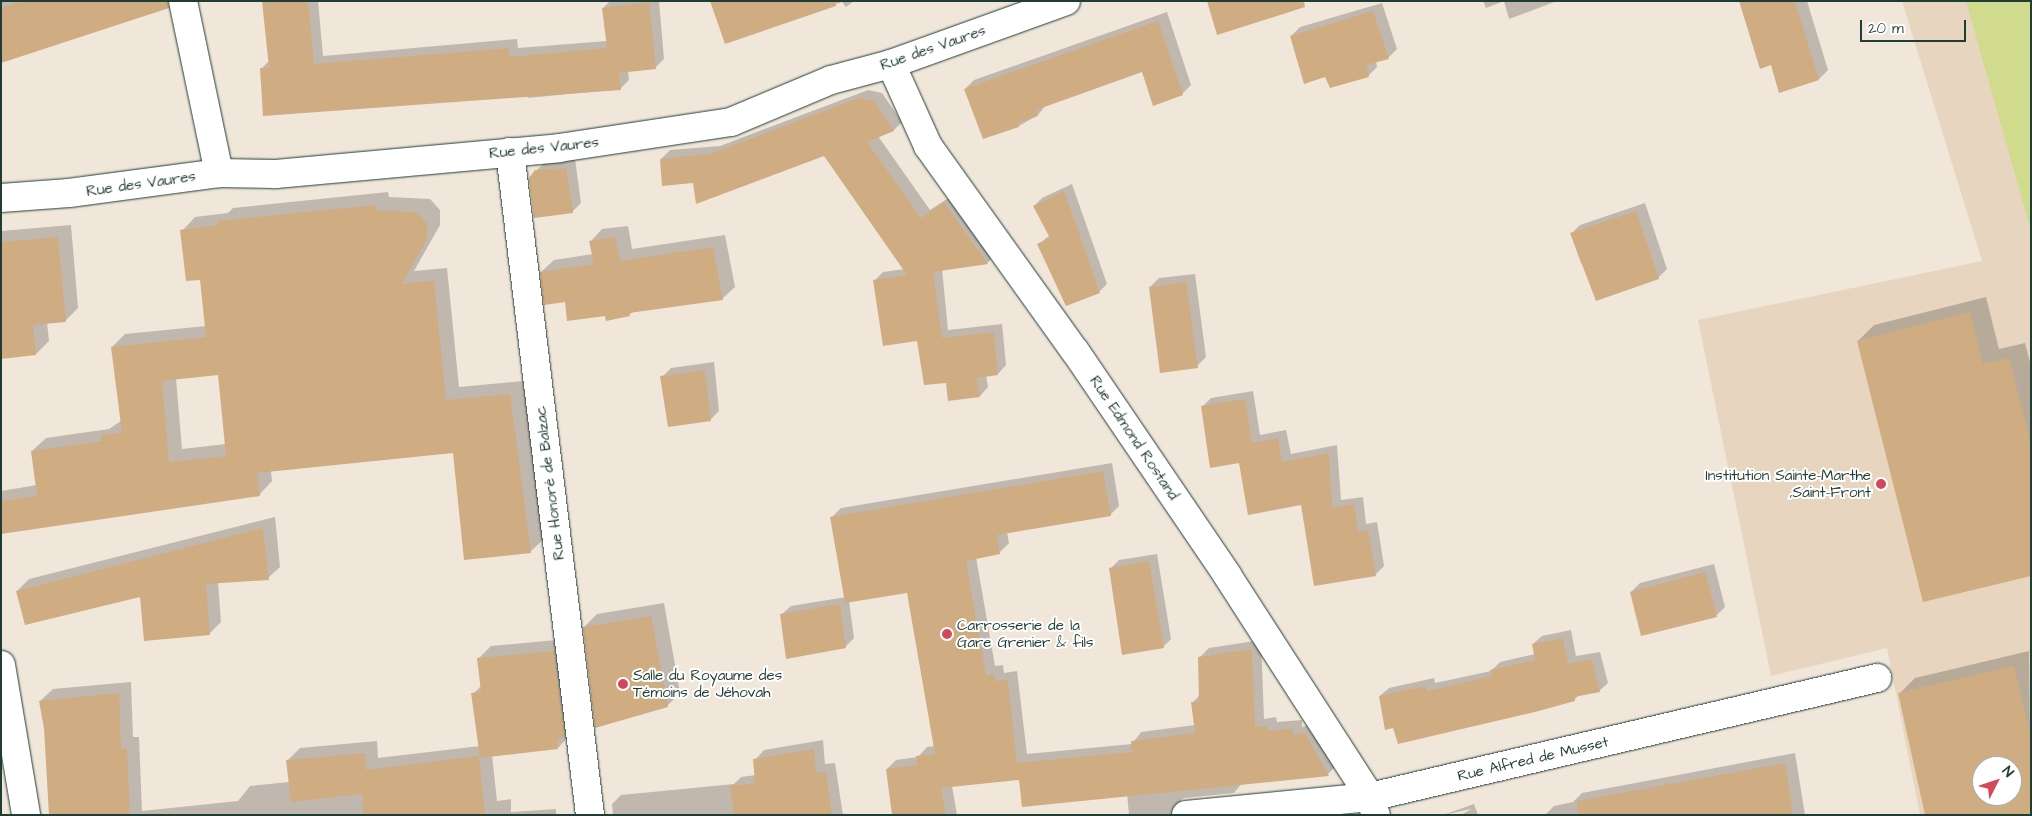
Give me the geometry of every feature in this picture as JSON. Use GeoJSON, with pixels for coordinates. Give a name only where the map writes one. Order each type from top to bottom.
{"type":"FeatureCollection","features":[{"type":"Feature","properties":{"kind":"street"},"geometry":{"type":"LineString","coordinates":[[183,1],[219,173]]}},
{"type":"Feature","properties":{"kind":"street","name":"Rue des Vaures"},"geometry":{"type":"LineString","coordinates":[[1,198],[69,193],[219,173],[276,174],[510,152],[731,122],[831,80],[891,64],[1066,1]]}},
{"type":"Feature","properties":{"kind":"street","name":"Rue Edmond Rostand"},"geometry":{"type":"LineString","coordinates":[[891,64],[928,146],[1075,351],[1227,574],[1373,806]]}},
{"type":"Feature","properties":{"kind":"street","name":"Rue Honoré de Balzac"},"geometry":{"type":"LineString","coordinates":[[510,152],[590,815]]}},
{"type":"Feature","properties":{"kind":"street"},"geometry":{"type":"LineString","coordinates":[[1,665],[26,815]]}},
{"type":"Feature","properties":{"kind":"street","name":"Rue Alfred de Musset"},"geometry":{"type":"LineString","coordinates":[[1186,815],[1373,806],[1877,678]]}},
{"type":"Feature","properties":{"kind":"shaded area","name":"Institution Sainte-Marthe ,Saint-Front"},"geometry":{"type":"Polygon","coordinates":[[[1902,1],[2031,1],[2031,815],[1920,815],[1887,648],[1771,676],[1698,320],[1982,261],[1902,1]]]}},
{"type":"Feature","properties":{"kind":"green space"},"geometry":{"type":"Polygon","coordinates":[[[1966,1],[2031,1],[2031,231],[1966,1]]]}},
{"type":"Feature","properties":{"kind":"building"},"geometry":{"type":"Polygon","coordinates":[[[22,1],[168,1],[169,8],[1,63],[1,8],[22,1]]]}},
{"type":"Feature","properties":{"kind":"building"},"geometry":{"type":"Polygon","coordinates":[[[262,1],[308,1],[314,64],[509,48],[509,57],[607,48],[602,8],[649,2],[656,69],[619,73],[621,90],[263,116],[260,68],[269,68],[262,1]]]}},
{"type":"Feature","properties":{"kind":"building"},"geometry":{"type":"Polygon","coordinates":[[[710,1],[835,1],[836,6],[725,44],[710,1]]]}},
{"type":"Feature","properties":{"kind":"building"},"geometry":{"type":"Polygon","coordinates":[[[1207,1],[1304,1],[1305,7],[1217,35],[1207,1]]]}},
{"type":"Feature","properties":{"kind":"building"},"geometry":{"type":"Polygon","coordinates":[[[1739,1],[1795,1],[1819,80],[1779,93],[1771,65],[1760,69],[1739,1]]]}},
{"type":"Feature","properties":{"kind":"building"},"geometry":{"type":"Polygon","coordinates":[[[1373,11],[1389,59],[1366,65],[1369,77],[1330,88],[1325,77],[1304,84],[1290,36],[1373,11]]]}},
{"type":"Feature","properties":{"kind":"building"},"geometry":{"type":"Polygon","coordinates":[[[1158,21],[1183,95],[1153,106],[1142,72],[1036,110],[1038,116],[1018,123],[1019,127],[983,139],[964,89],[1158,21]]]}},
{"type":"Feature","properties":{"kind":"building"},"geometry":{"type":"Polygon","coordinates":[[[859,98],[874,101],[894,131],[867,142],[921,218],[944,202],[988,264],[933,272],[942,338],[934,339],[994,332],[998,375],[977,378],[980,397],[948,401],[946,383],[924,385],[917,341],[883,346],[873,280],[907,275],[824,156],[696,204],[693,183],[662,186],[660,159],[710,154],[859,98]]]}},
{"type":"Feature","properties":{"kind":"building"},"geometry":{"type":"Polygon","coordinates":[[[566,168],[573,213],[534,218],[529,178],[535,170],[566,168]]]}},
{"type":"Feature","properties":{"kind":"building"},"geometry":{"type":"Polygon","coordinates":[[[1064,191],[1100,293],[1066,306],[1037,244],[1050,238],[1033,206],[1064,191]]]}},
{"type":"Feature","properties":{"kind":"building"},"geometry":{"type":"Polygon","coordinates":[[[375,205],[376,210],[416,212],[427,224],[427,239],[402,284],[434,280],[446,400],[510,394],[531,553],[464,560],[453,453],[257,473],[260,496],[1,534],[1,501],[37,496],[31,451],[102,441],[101,435],[122,433],[111,347],[206,337],[200,280],[186,281],[180,230],[218,225],[218,221],[375,205]],[[218,375],[162,381],[169,462],[226,456],[218,375]]]}},
{"type":"Feature","properties":{"kind":"building"},"geometry":{"type":"Polygon","coordinates":[[[1636,211],[1659,279],[1596,301],[1570,233],[1636,211]]]}},
{"type":"Feature","properties":{"kind":"building"},"geometry":{"type":"Polygon","coordinates":[[[58,237],[66,322],[33,325],[36,355],[1,359],[1,242],[58,237]]]}},
{"type":"Feature","properties":{"kind":"building"},"geometry":{"type":"Polygon","coordinates":[[[615,237],[620,261],[713,247],[723,300],[629,313],[630,316],[606,321],[605,316],[567,321],[565,302],[544,305],[540,272],[594,264],[589,241],[615,237]]]}},
{"type":"Feature","properties":{"kind":"building"},"geometry":{"type":"Polygon","coordinates":[[[1186,282],[1198,368],[1160,373],[1149,287],[1186,282]]]}},
{"type":"Feature","properties":{"kind":"building"},"geometry":{"type":"Polygon","coordinates":[[[1970,312],[1983,364],[2009,358],[2031,445],[2031,576],[1923,602],[1857,341],[1970,312]]]}},
{"type":"Feature","properties":{"kind":"building"},"geometry":{"type":"Polygon","coordinates":[[[705,370],[711,421],[668,427],[660,376],[705,370]]]}},
{"type":"Feature","properties":{"kind":"building"},"geometry":{"type":"Polygon","coordinates":[[[1245,399],[1252,443],[1278,438],[1282,462],[1329,453],[1332,508],[1354,504],[1358,532],[1368,530],[1376,576],[1314,586],[1301,505],[1248,515],[1239,463],[1210,468],[1201,406],[1245,399]]]}},
{"type":"Feature","properties":{"kind":"building"},"geometry":{"type":"Polygon","coordinates":[[[1103,471],[1111,516],[997,535],[1000,554],[966,561],[986,675],[994,674],[995,681],[1008,680],[1017,763],[1132,752],[1131,741],[1195,733],[1191,702],[1199,702],[1198,657],[1252,649],[1255,727],[1267,726],[1268,731],[1293,728],[1293,735],[1305,733],[1329,776],[1022,807],[1019,780],[941,788],[946,815],[892,815],[886,769],[917,765],[916,756],[935,754],[907,593],[845,603],[830,517],[1103,471]]]}},
{"type":"Feature","properties":{"kind":"building"},"geometry":{"type":"Polygon","coordinates":[[[263,528],[269,580],[206,584],[210,635],[144,641],[140,597],[25,625],[16,591],[263,528]]]}},
{"type":"Feature","properties":{"kind":"building"},"geometry":{"type":"Polygon","coordinates":[[[1149,561],[1164,648],[1122,655],[1109,568],[1149,561]]]}},
{"type":"Feature","properties":{"kind":"building"},"geometry":{"type":"Polygon","coordinates":[[[1705,572],[1717,617],[1641,636],[1630,592],[1705,572]]]}},
{"type":"Feature","properties":{"kind":"building"},"geometry":{"type":"Polygon","coordinates":[[[840,604],[846,648],[786,659],[780,614],[840,604]]]}},
{"type":"Feature","properties":{"kind":"building","name":"Salle du Royaume des Témoins de Jéhovah"},"geometry":{"type":"Polygon","coordinates":[[[651,616],[668,707],[595,728],[583,627],[651,616]]]}},
{"type":"Feature","properties":{"kind":"building"},"geometry":{"type":"Polygon","coordinates":[[[1563,638],[1568,664],[1592,659],[1600,692],[1574,697],[1575,701],[1535,712],[1398,744],[1393,728],[1385,730],[1379,696],[1425,686],[1427,691],[1492,676],[1490,670],[1535,660],[1532,644],[1563,638]]]}},
{"type":"Feature","properties":{"kind":"building"},"geometry":{"type":"Polygon","coordinates":[[[554,651],[565,737],[557,740],[558,749],[480,758],[471,693],[481,692],[477,658],[554,651]]]}},
{"type":"Feature","properties":{"kind":"building"},"geometry":{"type":"Polygon","coordinates":[[[2014,666],[2031,738],[2031,815],[1925,815],[1898,693],[2014,666]]]}},
{"type":"Feature","properties":{"kind":"building"},"geometry":{"type":"Polygon","coordinates":[[[119,693],[121,749],[127,749],[130,815],[49,815],[44,728],[39,701],[119,693]]]}},
{"type":"Feature","properties":{"kind":"building"},"geometry":{"type":"Polygon","coordinates":[[[814,749],[816,773],[826,772],[832,815],[734,815],[730,786],[755,783],[753,759],[814,749]]]}},
{"type":"Feature","properties":{"kind":"building"},"geometry":{"type":"Polygon","coordinates":[[[365,753],[366,770],[479,756],[485,815],[363,815],[362,794],[291,802],[286,760],[365,753]]]}},
{"type":"Feature","properties":{"kind":"building"},"geometry":{"type":"Polygon","coordinates":[[[1785,763],[1793,815],[1578,815],[1577,801],[1785,763]]]}},
{"type":"Feature","properties":{"kind":"place","name":"Institution Sainte-Marthe ,Saint-Front"},"geometry":{"type":"Point","coordinates":[1881,484]}},
{"type":"Feature","properties":{"kind":"place","name":"Carrosserie de la Gare Grenier & fils"},"geometry":{"type":"Point","coordinates":[947,634]}},
{"type":"Feature","properties":{"kind":"place","name":"Salle du Royaume des Témoins de Jéhovah"},"geometry":{"type":"Point","coordinates":[623,684]}}]}
